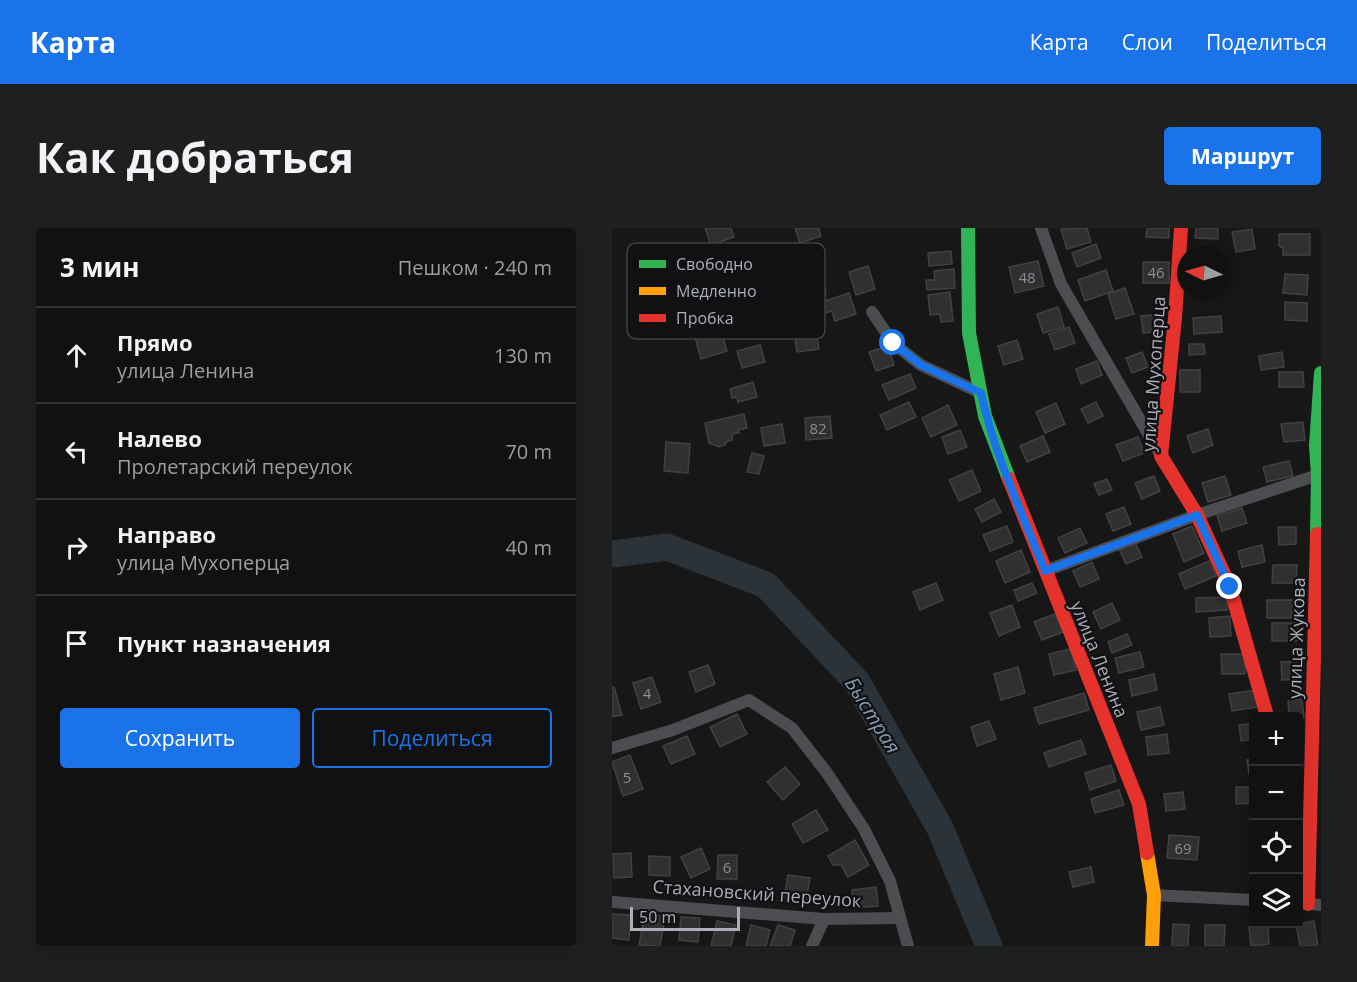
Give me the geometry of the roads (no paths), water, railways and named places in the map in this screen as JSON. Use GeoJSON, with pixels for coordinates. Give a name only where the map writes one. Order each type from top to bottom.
{"type":"FeatureCollection","features":[{"type":"Feature","properties":{"kind":"street","name":"улица Ленина"},"geometry":{"type":"LineString","coordinates":[[968,228],[969,333],[986,416],[1002,463],[1139,804],[1154,895],[1152,946]]}},
{"type":"Feature","properties":{"kind":"street"},"geometry":{"type":"LineString","coordinates":[[1041,228],[1061,284],[1161,456]]}},
{"type":"Feature","properties":{"kind":"street","name":"улица Мухоперца"},"geometry":{"type":"LineString","coordinates":[[1181,228],[1175,318],[1161,456],[1197,515],[1230,587],[1266,712]]}},
{"type":"Feature","properties":{"kind":"street"},"geometry":{"type":"LineString","coordinates":[[872,312],[893,343],[921,365],[981,393]]}},
{"type":"Feature","properties":{"kind":"street","name":"улица Жукова"},"geometry":{"type":"LineString","coordinates":[[1309,904],[1321,373]]}},
{"type":"Feature","properties":{"kind":"street"},"geometry":{"type":"LineString","coordinates":[[1045,571],[1197,515],[1318,475]]}},
{"type":"Feature","properties":{"kind":"street"},"geometry":{"type":"LineString","coordinates":[[612,748],[673,730],[748,700],[792,728],[827,773],[864,829],[890,881],[908,946]]}},
{"type":"Feature","properties":{"kind":"street"},"geometry":{"type":"LineString","coordinates":[[1303,805],[1310,816]]}},
{"type":"Feature","properties":{"kind":"street"},"geometry":{"type":"LineString","coordinates":[[1154,895],[1249,900]]}},
{"type":"Feature","properties":{"kind":"street","name":"Стахановский переулок"},"geometry":{"type":"LineString","coordinates":[[612,902],[824,919],[900,918]]}},
{"type":"Feature","properties":{"kind":"street"},"geometry":{"type":"LineString","coordinates":[[812,946],[824,919]]}},
{"type":"Feature","properties":{"kind":"waterway","name":"Быстрая"},"geometry":{"type":"LineString","coordinates":[[612,554],[667,547],[766,585],[857,682],[940,828],[989,946]]}}]}
